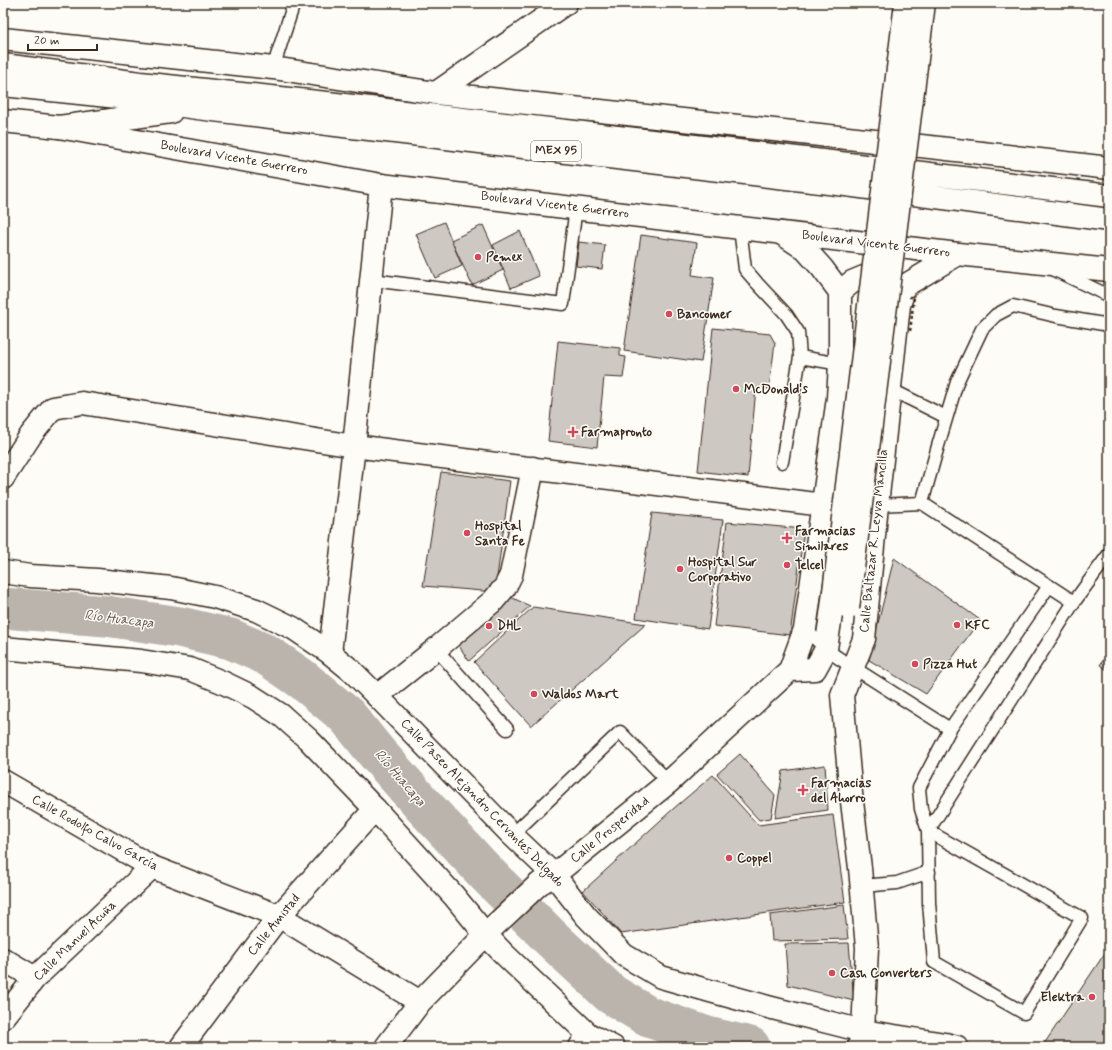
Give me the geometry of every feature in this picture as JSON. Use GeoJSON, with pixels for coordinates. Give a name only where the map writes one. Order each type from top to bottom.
{"type":"FeatureCollection","features":[{"type":"Feature","properties":{"kind":"main road"},"geometry":{"type":"LineString","coordinates":[[436,93],[566,3]]}},
{"type":"Feature","properties":{"kind":"main road"},"geometry":{"type":"LineString","coordinates":[[781,233],[805,249],[840,292],[840,364],[838,398],[804,628],[790,670],[816,669],[839,658],[840,608],[906,3]]}},
{"type":"Feature","properties":{"kind":"main road"},"geometry":{"type":"LineString","coordinates":[[840,608],[924,3]]}},
{"type":"Feature","properties":{"kind":"main road"},"geometry":{"type":"LineString","coordinates":[[3,39],[273,68],[436,93],[1109,168]]}},
{"type":"Feature","properties":{"kind":"main road","name":"MEX 95"},"geometry":{"type":"LineString","coordinates":[[3,65],[140,83],[344,105],[1109,196]]}},
{"type":"Feature","properties":{"kind":"main road","name":"MEX 95"},"geometry":{"type":"LineString","coordinates":[[3,85],[127,98],[197,108],[838,184],[1109,220]]}},
{"type":"Feature","properties":{"kind":"main road"},"geometry":{"type":"LineString","coordinates":[[59,127],[197,108]]}},
{"type":"Feature","properties":{"kind":"main road","name":"Boulevard Vicente Guerrero"},"geometry":{"type":"LineString","coordinates":[[3,121],[59,127],[382,185],[1042,264],[1109,270]]}},
{"type":"Feature","properties":{"kind":"main road"},"geometry":{"type":"LineString","coordinates":[[330,653],[382,185]]}},
{"type":"Feature","properties":{"kind":"main road"},"geometry":{"type":"LineString","coordinates":[[840,292],[852,282],[864,277],[890,277],[901,288],[958,254]]}},
{"type":"Feature","properties":{"kind":"main road","name":"Calle Baltazar R. Leyva Mancilla"},"geometry":{"type":"LineString","coordinates":[[861,1041],[867,948],[862,886],[850,785],[839,658],[864,639],[899,305],[902,296],[901,288]]}},
{"type":"Feature","properties":{"kind":"main road"},"geometry":{"type":"LineString","coordinates":[[3,478],[31,435],[53,408],[82,403],[354,446],[823,505]]}},
{"type":"Feature","properties":{"kind":"main road"},"geometry":{"type":"LineString","coordinates":[[378,696],[493,601],[505,587],[511,575],[533,468]]}},
{"type":"Feature","properties":{"kind":"main road","name":"Calle Paseo Alejandro Cervantes Delgado"},"geometry":{"type":"LineString","coordinates":[[3,572],[30,576],[97,580],[171,588],[215,597],[256,610],[294,628],[330,653],[352,671],[378,696],[512,835],[547,879],[624,955],[661,977],[760,1005],[861,1041],[945,1044],[957,1047]]}},
{"type":"Feature","properties":{"kind":"main road"},"geometry":{"type":"LineString","coordinates":[[3,648],[141,661],[190,669],[253,697],[281,715],[308,739],[375,809],[454,896],[489,931],[504,954],[584,1040],[613,1047]]}},
{"type":"Feature","properties":{"kind":"main road","name":"Calle Prosperidad"},"geometry":{"type":"LineString","coordinates":[[386,1047],[420,1002],[489,931],[547,879],[669,782],[790,670]]}},
{"type":"Feature","properties":{"kind":"main road","name":"Calle Rodolfo Calvo García"},"geometry":{"type":"LineString","coordinates":[[3,781],[152,867],[279,916],[420,1002]]}},
{"type":"Feature","properties":{"kind":"main road","name":"Calle Amistad"},"geometry":{"type":"LineString","coordinates":[[181,1047],[279,916],[375,809]]}},
{"type":"Feature","properties":{"kind":"main road","name":"Calle Manuel Acuña"},"geometry":{"type":"LineString","coordinates":[[3,1018],[35,978],[152,867]]}},
{"type":"Feature","properties":{"kind":"main road"},"geometry":{"type":"LineString","coordinates":[[3,959],[35,978]]}},
{"type":"Feature","properties":{"kind":"lane"},"geometry":{"type":"LineString","coordinates":[[273,68],[294,3]]}},
{"type":"Feature","properties":{"kind":"lane"},"geometry":{"type":"LineString","coordinates":[[372,280],[563,304],[576,208]]}},
{"type":"Feature","properties":{"kind":"lane"},"geometry":{"type":"LineString","coordinates":[[740,228],[745,269],[786,314],[798,332],[800,357],[782,462]]}},
{"type":"Feature","properties":{"kind":"lane"},"geometry":{"type":"LineString","coordinates":[[1042,264],[1109,296]]}},
{"type":"Feature","properties":{"kind":"lane"},"geometry":{"type":"LineString","coordinates":[[922,503],[957,382],[982,329],[996,315],[1013,306],[1056,316],[1109,325]]}},
{"type":"Feature","properties":{"kind":"lane"},"geometry":{"type":"LineString","coordinates":[[800,357],[840,364],[946,417]]}},
{"type":"Feature","properties":{"kind":"lane"},"geometry":{"type":"LineString","coordinates":[[877,505],[922,503],[1074,602]]}},
{"type":"Feature","properties":{"kind":"lane"},"geometry":{"type":"LineString","coordinates":[[928,831],[1074,602],[1109,554]]}},
{"type":"Feature","properties":{"kind":"lane"},"geometry":{"type":"LineString","coordinates":[[928,831],[1082,918],[1024,1013],[934,962],[929,903],[928,831],[921,809],[919,788],[950,729],[1049,586]]}},
{"type":"Feature","properties":{"kind":"lane"},"geometry":{"type":"LineString","coordinates":[[804,628],[839,658],[950,729]]}},
{"type":"Feature","properties":{"kind":"lane"},"geometry":{"type":"LineString","coordinates":[[436,649],[507,729]]}},
{"type":"Feature","properties":{"kind":"lane"},"geometry":{"type":"LineString","coordinates":[[512,835],[620,732],[669,782]]}},
{"type":"Feature","properties":{"kind":"lane"},"geometry":{"type":"LineString","coordinates":[[862,886],[896,883],[929,872]]}},
{"type":"Feature","properties":{"kind":"building","name":"Pemex"},"geometry":{"type":"Polygon","coordinates":[[[444,222],[462,266],[435,278],[416,234],[444,222]]]}},
{"type":"Feature","properties":{"kind":"building","name":"Pemex"},"geometry":{"type":"Polygon","coordinates":[[[483,225],[503,270],[472,285],[451,240],[483,225]]]}},
{"type":"Feature","properties":{"kind":"building","name":"Pemex"},"geometry":{"type":"Polygon","coordinates":[[[520,231],[539,276],[511,288],[493,245],[520,231]]]}},
{"type":"Feature","properties":{"kind":"building","name":"Bancomer"},"geometry":{"type":"Polygon","coordinates":[[[641,235],[697,243],[692,275],[714,278],[701,362],[624,351],[641,235]]]}},
{"type":"Feature","properties":{"kind":"building"},"geometry":{"type":"Polygon","coordinates":[[[579,242],[605,245],[602,269],[576,266],[579,242]]]}},
{"type":"Feature","properties":{"kind":"building"},"geometry":{"type":"Polygon","coordinates":[[[713,328],[770,334],[775,343],[769,389],[756,388],[748,477],[698,471],[713,328]]]}},
{"type":"Feature","properties":{"kind":"building"},"geometry":{"type":"Polygon","coordinates":[[[558,341],[620,348],[620,356],[626,357],[623,378],[604,377],[597,447],[548,441],[558,341]]]}},
{"type":"Feature","properties":{"kind":"building","name":"Hospital Santa Fe"},"geometry":{"type":"Polygon","coordinates":[[[441,472],[510,481],[495,592],[423,586],[441,472]]]}},
{"type":"Feature","properties":{"kind":"building","name":"Hospital Sur Corporativo"},"geometry":{"type":"Polygon","coordinates":[[[652,513],[723,520],[708,629],[636,618],[652,513]]]}},
{"type":"Feature","properties":{"kind":"building"},"geometry":{"type":"Polygon","coordinates":[[[727,522],[804,529],[790,635],[714,626],[727,522]]]}},
{"type":"Feature","properties":{"kind":"building"},"geometry":{"type":"Polygon","coordinates":[[[894,558],[980,620],[926,694],[869,660],[894,558]]]}},
{"type":"Feature","properties":{"kind":"building","name":"DHL"},"geometry":{"type":"Polygon","coordinates":[[[504,594],[530,606],[469,661],[455,640],[504,594]]]}},
{"type":"Feature","properties":{"kind":"building","name":"Waldos Mart"},"geometry":{"type":"Polygon","coordinates":[[[533,607],[646,624],[531,726],[474,662],[533,607]]]}},
{"type":"Feature","properties":{"kind":"building"},"geometry":{"type":"Polygon","coordinates":[[[1109,651],[1109,671],[1100,665],[1109,651]]]}},
{"type":"Feature","properties":{"kind":"building"},"geometry":{"type":"Polygon","coordinates":[[[740,754],[775,795],[771,818],[759,820],[717,774],[740,754]]]}},
{"type":"Feature","properties":{"kind":"building","name":"Farmacias del Ahorro"},"geometry":{"type":"Polygon","coordinates":[[[825,765],[828,810],[775,818],[783,771],[825,765]]]}},
{"type":"Feature","properties":{"kind":"building","name":"Coppel"},"geometry":{"type":"Polygon","coordinates":[[[713,775],[758,825],[833,815],[845,902],[621,934],[583,891],[673,809],[713,775]]]}},
{"type":"Feature","properties":{"kind":"building"},"geometry":{"type":"Polygon","coordinates":[[[844,905],[848,939],[772,941],[770,915],[844,905]]]}},
{"type":"Feature","properties":{"kind":"building"},"geometry":{"type":"Polygon","coordinates":[[[849,943],[854,1001],[788,985],[785,944],[849,943]]]}},
{"type":"Feature","properties":{"kind":"building","name":"Elektra"},"geometry":{"type":"Polygon","coordinates":[[[1109,947],[1109,1047],[1042,1047],[1109,947]]]}},
{"type":"Feature","properties":{"kind":"waterway","name":"Río Huacapa"},"geometry":{"type":"LineString","coordinates":[[3,608],[106,616],[180,627],[231,639],[267,655],[302,679],[347,716],[420,802],[488,875],[552,939],[611,994],[649,1017],[707,1037],[750,1047]]}},
{"type":"Feature","properties":{"kind":"place","name":"Pemex"},"geometry":{"type":"Point","coordinates":[478,257]}},
{"type":"Feature","properties":{"kind":"place","name":"Bancomer"},"geometry":{"type":"Point","coordinates":[669,314]}},
{"type":"Feature","properties":{"kind":"place","name":"McDonald's"},"geometry":{"type":"Point","coordinates":[736,389]}},
{"type":"Feature","properties":{"kind":"place","name":"Farmapronto"},"geometry":{"type":"Point","coordinates":[573,432]}},
{"type":"Feature","properties":{"kind":"place","name":"Hospital Santa Fe"},"geometry":{"type":"Point","coordinates":[467,533]}},
{"type":"Feature","properties":{"kind":"place","name":"Farmacias Similares"},"geometry":{"type":"Point","coordinates":[787,538]}},
{"type":"Feature","properties":{"kind":"place","name":"Telcel"},"geometry":{"type":"Point","coordinates":[787,565]}},
{"type":"Feature","properties":{"kind":"place","name":"Hospital Sur Corporativo"},"geometry":{"type":"Point","coordinates":[680,569]}},
{"type":"Feature","properties":{"kind":"place","name":"KFC"},"geometry":{"type":"Point","coordinates":[957,625]}},
{"type":"Feature","properties":{"kind":"place","name":"DHL"},"geometry":{"type":"Point","coordinates":[489,626]}},
{"type":"Feature","properties":{"kind":"place","name":"Pizza Hut"},"geometry":{"type":"Point","coordinates":[915,664]}},
{"type":"Feature","properties":{"kind":"place","name":"Waldos Mart"},"geometry":{"type":"Point","coordinates":[534,694]}},
{"type":"Feature","properties":{"kind":"place","name":"Farmacias del Ahorro"},"geometry":{"type":"Point","coordinates":[803,790]}},
{"type":"Feature","properties":{"kind":"place","name":"Coppel"},"geometry":{"type":"Point","coordinates":[729,858]}},
{"type":"Feature","properties":{"kind":"place","name":"Cash Converters"},"geometry":{"type":"Point","coordinates":[832,973]}},
{"type":"Feature","properties":{"kind":"place","name":"Elektra"},"geometry":{"type":"Point","coordinates":[1092,997]}}]}
